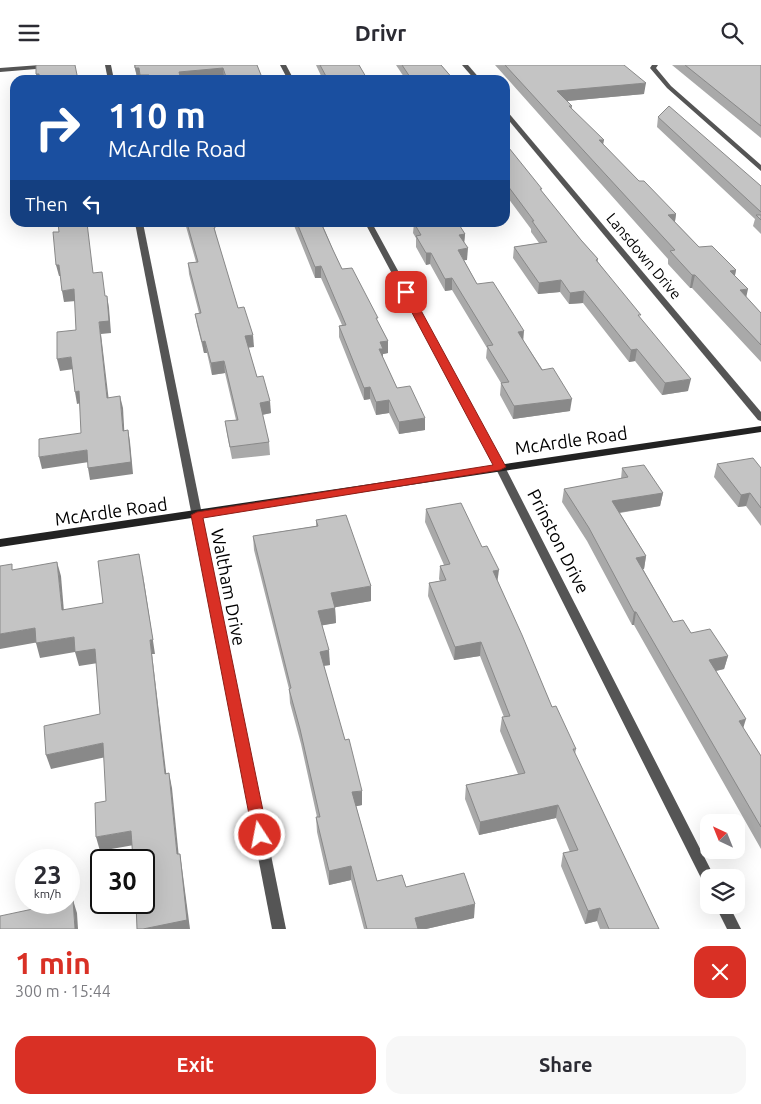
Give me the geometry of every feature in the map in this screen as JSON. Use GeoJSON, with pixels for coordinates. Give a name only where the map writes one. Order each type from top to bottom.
{"type":"FeatureCollection","features":[{"type":"Feature","properties":{"kind":"main road","name":"McArdle Road"},"geometry":{"type":"LineString","coordinates":[[0,543],[761,429]]}},
{"type":"Feature","properties":{"kind":"street"},"geometry":{"type":"LineString","coordinates":[[0,69],[60,65]]}},
{"type":"Feature","properties":{"kind":"street"},"geometry":{"type":"LineString","coordinates":[[465,65],[474,75]]}},
{"type":"Feature","properties":{"kind":"street"},"geometry":{"type":"LineString","coordinates":[[655,65],[653,68],[669,87],[761,169]]}},
{"type":"Feature","properties":{"kind":"street","name":"Lansdown Drive"},"geometry":{"type":"LineString","coordinates":[[510,119],[761,418]]}},
{"type":"Feature","properties":{"kind":"street","name":"Waltham Drive"},"geometry":{"type":"LineString","coordinates":[[140,227],[279,929]]}},
{"type":"Feature","properties":{"kind":"street","name":"Prinston Drive"},"geometry":{"type":"LineString","coordinates":[[370,227],[500,467],[703,869]]}},
{"type":"Feature","properties":{"kind":"street"},"geometry":{"type":"LineString","coordinates":[[726,914],[734,929]]}},
{"type":"Feature","properties":{"kind":"building"},"geometry":{"type":"Polygon","coordinates":[[[36,65],[75,65],[77,75],[39,75],[36,74],[36,65]]]}},
{"type":"Feature","properties":{"kind":"building"},"geometry":{"type":"Polygon","coordinates":[[[135,65],[257,65],[261,75],[225,75],[223,68],[179,72],[180,75],[140,75],[139,68],[135,68],[135,65]]]}},
{"type":"Feature","properties":{"kind":"building"},"geometry":{"type":"Polygon","coordinates":[[[320,65],[359,65],[365,75],[325,75],[320,65]]]}},
{"type":"Feature","properties":{"kind":"building"},"geometry":{"type":"Polygon","coordinates":[[[402,65],[441,65],[450,75],[409,75],[402,65]]]}},
{"type":"Feature","properties":{"kind":"building"},"geometry":{"type":"Polygon","coordinates":[[[505,65],[624,65],[646,83],[557,91],[572,106],[569,106],[604,140],[599,140],[639,181],[644,181],[676,214],[668,215],[699,247],[712,246],[736,270],[730,271],[748,289],[740,290],[761,313],[761,345],[670,251],[675,250],[505,65]]]}},
{"type":"Feature","properties":{"kind":"building"},"geometry":{"type":"Polygon","coordinates":[[[685,65],[761,65],[761,126],[685,65]]]}},
{"type":"Feature","properties":{"kind":"building"},"geometry":{"type":"Polygon","coordinates":[[[669,106],[761,186],[761,212],[658,117],[669,106]]]}},
{"type":"Feature","properties":{"kind":"building"},"geometry":{"type":"Polygon","coordinates":[[[510,149],[641,315],[638,315],[691,379],[665,383],[637,349],[631,350],[584,291],[570,293],[561,280],[539,283],[514,247],[547,242],[532,221],[534,221],[510,189],[510,149]]]}},
{"type":"Feature","properties":{"kind":"building"},"geometry":{"type":"Polygon","coordinates":[[[58,227],[87,227],[93,273],[102,272],[105,296],[107,296],[109,321],[99,322],[107,398],[120,396],[123,431],[128,430],[131,462],[88,468],[87,450],[39,457],[39,439],[81,433],[79,391],[75,392],[71,357],[57,359],[57,332],[76,330],[74,289],[62,291],[59,265],[56,265],[53,232],[59,232],[58,227]]]}},
{"type":"Feature","properties":{"kind":"building"},"geometry":{"type":"Polygon","coordinates":[[[188,227],[215,227],[238,308],[244,307],[253,335],[245,336],[257,377],[263,376],[270,401],[260,403],[269,442],[230,447],[225,421],[238,420],[224,361],[211,363],[205,341],[202,342],[195,314],[201,313],[188,263],[198,262],[188,227]]]}},
{"type":"Feature","properties":{"kind":"building"},"geometry":{"type":"Polygon","coordinates":[[[299,227],[323,227],[342,269],[352,268],[388,341],[380,342],[383,349],[379,349],[397,388],[410,386],[425,418],[399,422],[389,400],[376,402],[370,387],[364,388],[339,326],[346,325],[321,266],[315,267],[299,227]]]}},
{"type":"Feature","properties":{"kind":"building"},"geometry":{"type":"Polygon","coordinates":[[[416,227],[461,227],[465,234],[459,235],[468,248],[458,250],[477,284],[493,282],[524,331],[518,332],[542,370],[553,368],[572,399],[514,406],[501,383],[509,382],[487,346],[493,345],[452,278],[445,279],[431,253],[426,253],[416,236],[421,235],[416,227]]]}},
{"type":"Feature","properties":{"kind":"building"},"geometry":{"type":"Polygon","coordinates":[[[753,458],[761,468],[761,508],[750,493],[741,495],[717,464],[753,458]]]}},
{"type":"Feature","properties":{"kind":"building"},"geometry":{"type":"Polygon","coordinates":[[[644,465],[663,493],[612,501],[646,556],[636,558],[673,622],[683,620],[691,633],[710,629],[728,656],[709,660],[746,719],[739,721],[761,756],[761,827],[636,612],[634,612],[589,528],[564,489],[628,477],[622,468],[644,465]]]}},
{"type":"Feature","properties":{"kind":"building"},"geometry":{"type":"Polygon","coordinates":[[[461,503],[482,547],[487,546],[499,570],[493,571],[552,707],[556,706],[576,749],[573,749],[659,929],[609,929],[600,908],[588,911],[563,853],[578,850],[558,805],[480,822],[466,785],[525,773],[502,717],[510,716],[481,642],[455,647],[429,583],[446,580],[440,566],[450,564],[426,509],[461,503]]]}},
{"type":"Feature","properties":{"kind":"building"},"geometry":{"type":"Polygon","coordinates":[[[346,515],[371,586],[331,593],[335,608],[318,611],[329,650],[320,652],[345,740],[349,739],[362,791],[352,792],[377,881],[402,875],[406,887],[464,873],[475,904],[415,918],[418,929],[367,929],[351,866],[329,871],[316,817],[320,817],[289,689],[291,688],[253,536],[318,526],[316,520],[346,515]]]}},
{"type":"Feature","properties":{"kind":"building"},"geometry":{"type":"Polygon","coordinates":[[[139,554],[153,640],[150,640],[165,774],[169,773],[177,854],[180,854],[187,920],[143,929],[137,929],[136,914],[155,914],[155,849],[132,849],[131,831],[96,837],[95,803],[106,801],[103,743],[46,755],[44,726],[100,714],[95,649],[75,652],[74,637],[36,643],[35,628],[0,634],[0,566],[12,564],[12,570],[57,562],[62,610],[103,603],[98,561],[139,554]]]}},
{"type":"Feature","properties":{"kind":"building"},"geometry":{"type":"Polygon","coordinates":[[[15,913],[74,914],[75,929],[0,929],[0,916],[15,913]]]}},
{"type":"Feature","properties":{"kind":"route"},"geometry":{"type":"LineString","coordinates":[[260,835],[197,515],[500,467],[406,292]]}}]}
